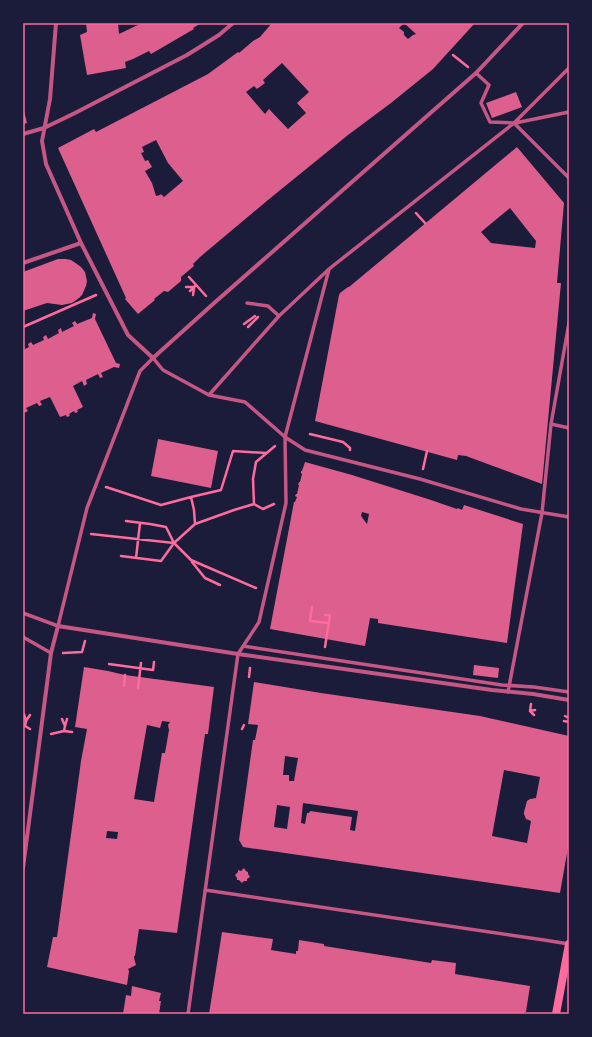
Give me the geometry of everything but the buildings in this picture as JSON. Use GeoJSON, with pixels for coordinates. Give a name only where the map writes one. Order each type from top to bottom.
{"type":"FeatureCollection","features":[{"type":"Feature","properties":{"kind":"main road"},"geometry":{"type":"LineString","coordinates":[[556,1014],[569,944]]}},
{"type":"Feature","properties":{"kind":"street"},"geometry":{"type":"LineString","coordinates":[[56,23],[50,99],[42,140],[46,164],[81,243],[128,335],[153,358],[163,370],[209,395],[245,402],[286,437],[306,450],[420,479],[521,509],[569,517]]}},
{"type":"Feature","properties":{"kind":"street"},"geometry":{"type":"LineString","coordinates":[[23,134],[44,128],[187,55],[219,35],[233,23]]}},
{"type":"Feature","properties":{"kind":"street"},"geometry":{"type":"LineString","coordinates":[[23,868],[51,653],[87,508],[140,371],[213,304],[476,73],[523,23]]}},
{"type":"Feature","properties":{"kind":"street"},"geometry":{"type":"LineString","coordinates":[[209,395],[279,316],[329,269],[514,123],[569,68]]}},
{"type":"Feature","properties":{"kind":"street"},"geometry":{"type":"LineString","coordinates":[[476,73],[489,85],[481,103],[490,122],[514,123],[569,112]]}},
{"type":"Feature","properties":{"kind":"street"},"geometry":{"type":"LineString","coordinates":[[514,123],[569,178]]}},
{"type":"Feature","properties":{"kind":"street"},"geometry":{"type":"LineString","coordinates":[[23,263],[81,243]]}},
{"type":"Feature","properties":{"kind":"street"},"geometry":{"type":"LineString","coordinates":[[188,1014],[238,654],[259,622],[286,503],[286,437],[329,269]]}},
{"type":"Feature","properties":{"kind":"street"},"geometry":{"type":"LineString","coordinates":[[247,302],[268,306],[279,316]]}},
{"type":"Feature","properties":{"kind":"street"},"geometry":{"type":"LineString","coordinates":[[508,692],[542,513],[551,424],[569,323]]}},
{"type":"Feature","properties":{"kind":"street"},"geometry":{"type":"LineString","coordinates":[[551,424],[569,428]]}},
{"type":"Feature","properties":{"kind":"street"},"geometry":{"type":"LineString","coordinates":[[23,613],[58,626],[238,654],[569,700]]}},
{"type":"Feature","properties":{"kind":"street"},"geometry":{"type":"LineString","coordinates":[[23,637],[51,653]]}},
{"type":"Feature","properties":{"kind":"street"},"geometry":{"type":"LineString","coordinates":[[243,646],[509,685],[569,692]]}},
{"type":"Feature","properties":{"kind":"street"},"geometry":{"type":"LineString","coordinates":[[205,890],[569,944]]}},
{"type":"Feature","properties":{"kind":"path"},"geometry":{"type":"LineString","coordinates":[[453,56],[472,69]]}},
{"type":"Feature","properties":{"kind":"path"},"geometry":{"type":"LineString","coordinates":[[189,277],[195,286],[213,304]]}},
{"type":"Feature","properties":{"kind":"path"},"geometry":{"type":"LineString","coordinates":[[186,286],[195,286]]}},
{"type":"Feature","properties":{"kind":"path"},"geometry":{"type":"LineString","coordinates":[[190,291],[195,286]]}},
{"type":"Feature","properties":{"kind":"path"},"geometry":{"type":"LineString","coordinates":[[193,295],[195,286]]}},
{"type":"Feature","properties":{"kind":"path"},"geometry":{"type":"LineString","coordinates":[[23,327],[105,291]]}},
{"type":"Feature","properties":{"kind":"path"},"geometry":{"type":"LineString","coordinates":[[310,434],[343,442]]}},
{"type":"Feature","properties":{"kind":"path"},"geometry":{"type":"LineString","coordinates":[[254,504],[253,479],[256,462],[286,437]]}},
{"type":"Feature","properties":{"kind":"path"},"geometry":{"type":"LineString","coordinates":[[420,479],[427,451]]}},
{"type":"Feature","properties":{"kind":"path"},"geometry":{"type":"LineString","coordinates":[[96,483],[161,505],[221,490],[233,452],[266,453]]}},
{"type":"Feature","properties":{"kind":"path"},"geometry":{"type":"LineString","coordinates":[[191,497],[195,524]]}},
{"type":"Feature","properties":{"kind":"path"},"geometry":{"type":"LineString","coordinates":[[121,556],[161,561],[174,543],[195,524],[254,504],[263,508],[273,504]]}},
{"type":"Feature","properties":{"kind":"path"},"geometry":{"type":"LineString","coordinates":[[126,521],[166,527],[174,543],[205,578],[220,585]]}},
{"type":"Feature","properties":{"kind":"path"},"geometry":{"type":"LineString","coordinates":[[136,558],[140,523]]}},
{"type":"Feature","properties":{"kind":"path"},"geometry":{"type":"LineString","coordinates":[[81,533],[174,543]]}},
{"type":"Feature","properties":{"kind":"path"},"geometry":{"type":"LineString","coordinates":[[190,560],[266,592]]}},
{"type":"Feature","properties":{"kind":"path"},"geometry":{"type":"LineString","coordinates":[[312,607],[310,621],[329,624]]}},
{"type":"Feature","properties":{"kind":"path"},"geometry":{"type":"LineString","coordinates":[[323,658],[330,615],[325,615]]}},
{"type":"Feature","properties":{"kind":"path"},"geometry":{"type":"LineString","coordinates":[[51,653],[82,652]]}},
{"type":"Feature","properties":{"kind":"path"},"geometry":{"type":"LineString","coordinates":[[109,664],[153,670],[154,662]]}},
{"type":"Feature","properties":{"kind":"path"},"geometry":{"type":"LineString","coordinates":[[138,688],[141,663]]}},
{"type":"Feature","properties":{"kind":"path"},"geometry":{"type":"LineString","coordinates":[[124,686],[125,675]]}},
{"type":"Feature","properties":{"kind":"path"},"geometry":{"type":"LineString","coordinates":[[534,715],[530,711],[535,710]]}},
{"type":"Feature","properties":{"kind":"path"},"geometry":{"type":"LineString","coordinates":[[24,714],[26,722]]}},
{"type":"Feature","properties":{"kind":"path"},"geometry":{"type":"LineString","coordinates":[[23,726],[26,726],[26,722],[30,715]]}},
{"type":"Feature","properties":{"kind":"path"},"geometry":{"type":"LineString","coordinates":[[565,716],[569,718]]}},
{"type":"Feature","properties":{"kind":"path"},"geometry":{"type":"LineString","coordinates":[[62,719],[64,731],[72,732]]}},
{"type":"Feature","properties":{"kind":"path"},"geometry":{"type":"LineString","coordinates":[[64,726],[67,720]]}},
{"type":"Feature","properties":{"kind":"path"},"geometry":{"type":"LineString","coordinates":[[564,721],[569,722]]}}]}
